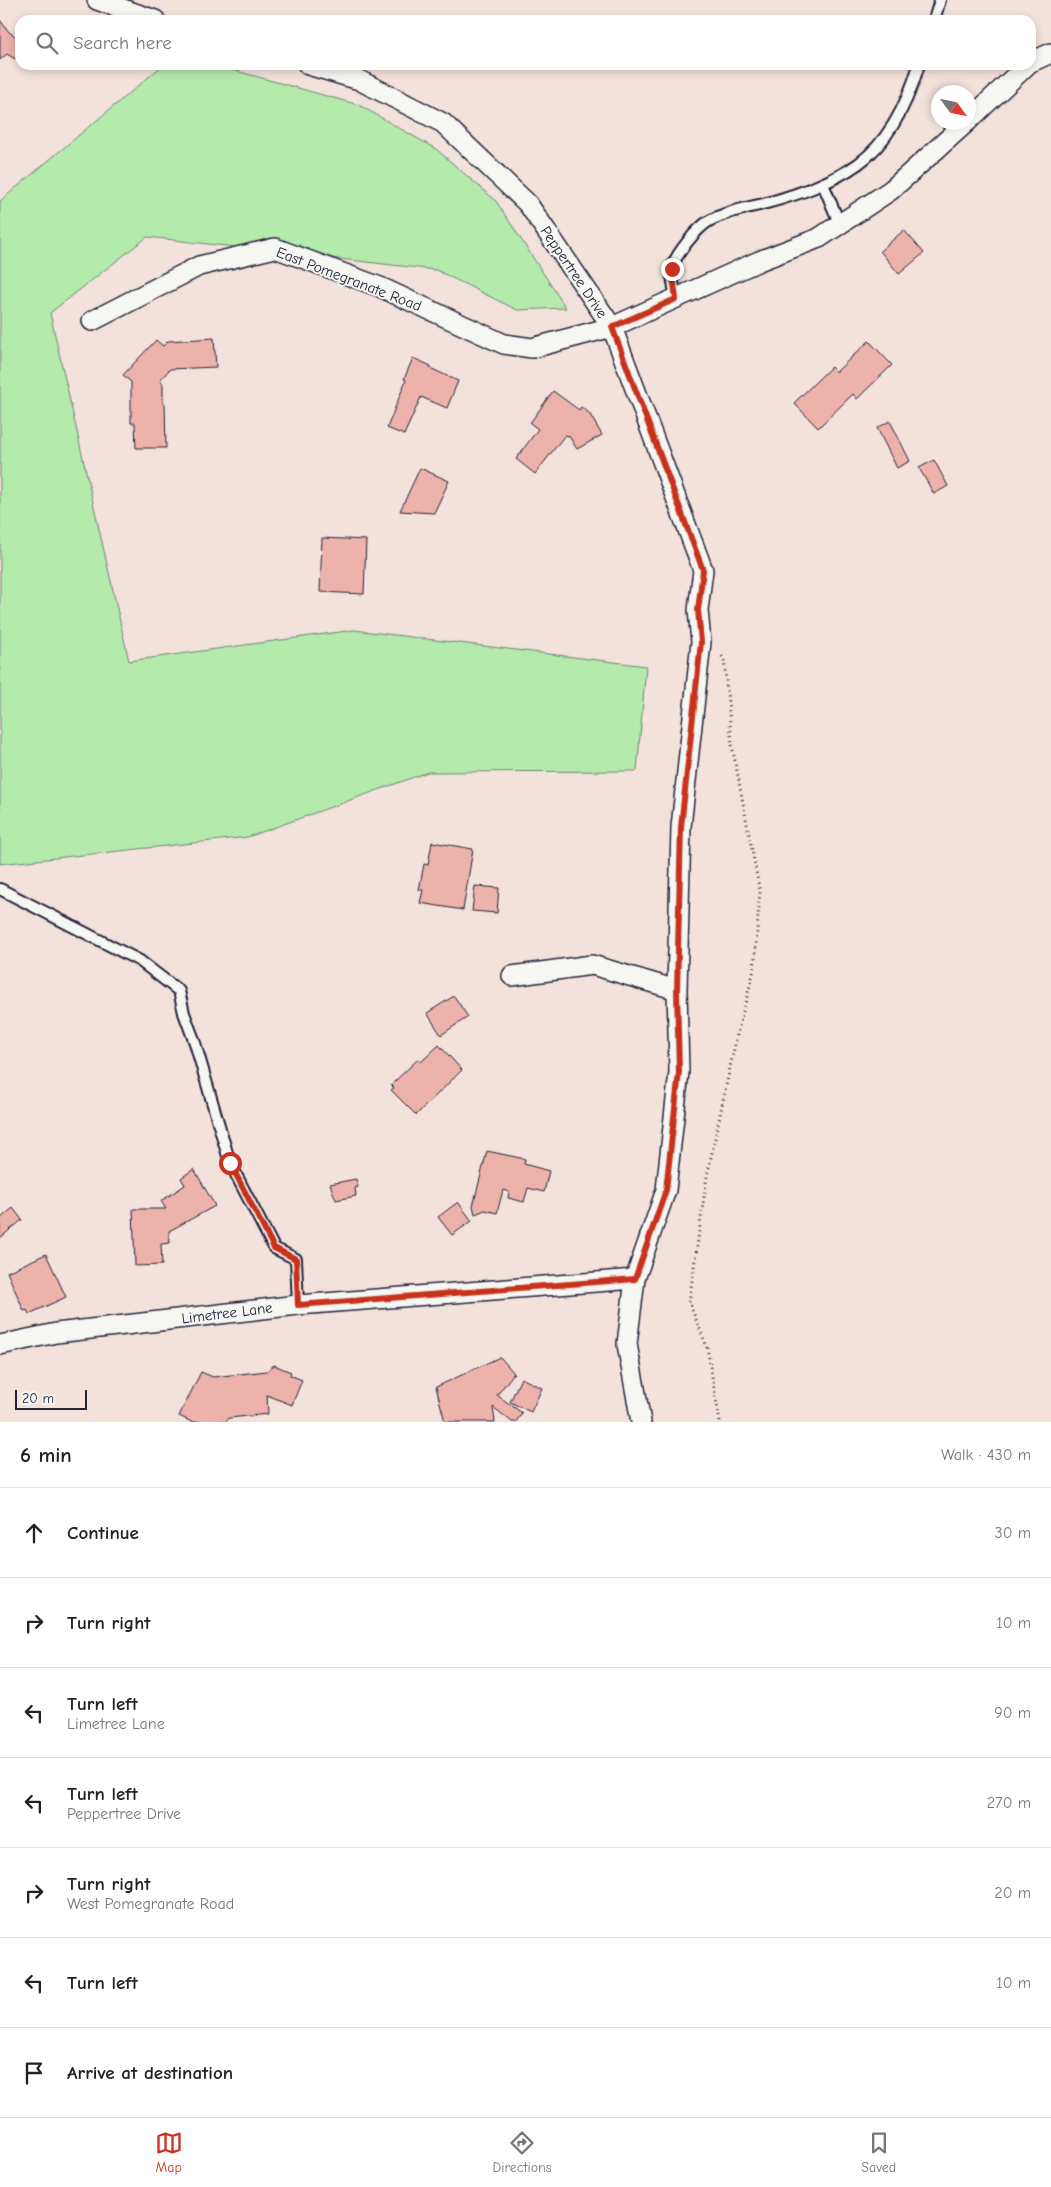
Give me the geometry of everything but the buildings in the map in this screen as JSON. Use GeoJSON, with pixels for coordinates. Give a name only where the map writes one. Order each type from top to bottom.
{"type":"FeatureCollection","features":[{"type":"Feature","properties":{"kind":"street"},"geometry":{"type":"LineString","coordinates":[[97,0],[140,15]]}},
{"type":"Feature","properties":{"kind":"street"},"geometry":{"type":"LineString","coordinates":[[1036,60],[1051,53]]}},
{"type":"Feature","properties":{"kind":"street","name":"Peppertree Drive"},"geometry":{"type":"LineString","coordinates":[[325,70],[359,80],[444,122],[528,204],[612,327],[703,570],[698,610],[701,642],[681,827],[677,990],[679,1072],[666,1190],[635,1279],[627,1344],[641,1422]]}},
{"type":"Feature","properties":{"kind":"street","name":"East Pomegranate Road"},"geometry":{"type":"LineString","coordinates":[[976,114],[1022,70]]}},
{"type":"Feature","properties":{"kind":"street","name":"East Pomegranate Road"},"geometry":{"type":"LineString","coordinates":[[92,321],[199,266],[275,248],[380,287],[504,344],[532,348],[612,327],[758,261],[819,238],[891,190],[960,130]]}},
{"type":"Feature","properties":{"kind":"street"},"geometry":{"type":"LineString","coordinates":[[512,976],[592,965],[677,990]]}},
{"type":"Feature","properties":{"kind":"street","name":"Limetree Lane"},"geometry":{"type":"LineString","coordinates":[[0,1345],[56,1333],[298,1305],[635,1279]]}},
{"type":"Feature","properties":{"kind":"lane"},"geometry":{"type":"LineString","coordinates":[[936,15],[940,0]]}},
{"type":"Feature","properties":{"kind":"lane"},"geometry":{"type":"LineString","coordinates":[[676,299],[672,269],[690,238],[708,222],[724,214],[770,202],[823,184],[859,163],[880,142],[900,116],[917,70]]}},
{"type":"Feature","properties":{"kind":"lane"},"geometry":{"type":"LineString","coordinates":[[823,184],[840,225]]}},
{"type":"Feature","properties":{"kind":"lane"},"geometry":{"type":"LineString","coordinates":[[0,889],[140,961],[180,991],[184,1012],[198,1052],[230,1163],[274,1248],[296,1259],[298,1305]]}},
{"type":"Feature","properties":{"kind":"path"},"geometry":{"type":"LineString","coordinates":[[719,651],[724,659],[732,745],[760,892],[754,970],[738,1030],[707,1176],[689,1302],[707,1347],[720,1422]]}},
{"type":"Feature","properties":{"kind":"green space"},"geometry":{"type":"Polygon","coordinates":[[[157,70],[233,70],[359,105],[436,149],[496,201],[566,308],[517,310],[436,270],[147,237],[50,313],[129,661],[354,630],[646,666],[637,771],[428,772],[248,837],[0,864],[0,201],[157,70]]]}},
{"type":"Feature","properties":{"kind":"route"},"geometry":{"type":"LineString","coordinates":[[230,1163],[274,1248],[296,1259],[298,1305],[635,1279],[666,1190],[679,1072],[677,990],[681,827],[701,642],[698,610],[703,570],[612,327],[676,299],[672,269]]}}]}
